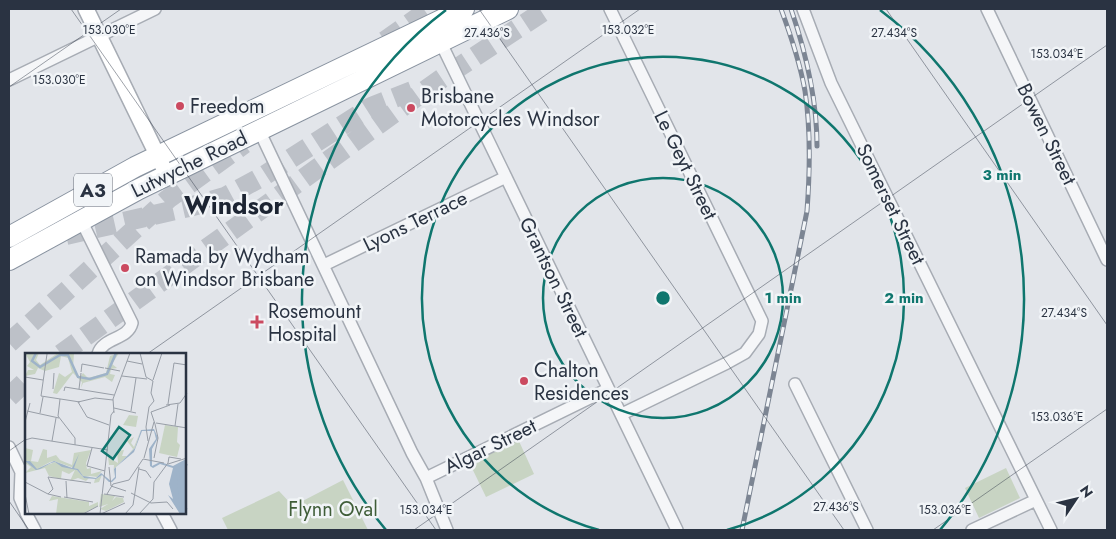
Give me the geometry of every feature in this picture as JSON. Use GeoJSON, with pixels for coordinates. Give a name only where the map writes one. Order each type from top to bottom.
{"type":"FeatureCollection","features":[{"type":"Feature","properties":{"kind":"highway","name":"Lutwyche Road"},"geometry":{"type":"LineString","coordinates":[[9,236],[157,157],[464,9]]}},
{"type":"Feature","properties":{"kind":"highway","name":"Lutwyche Road"},"geometry":{"type":"LineString","coordinates":[[9,260],[167,175],[508,9]]}},
{"type":"Feature","properties":{"kind":"main road"},"geometry":{"type":"LineString","coordinates":[[86,9],[167,175]]}},
{"type":"Feature","properties":{"kind":"street"},"geometry":{"type":"LineString","coordinates":[[9,80],[155,9]]}},
{"type":"Feature","properties":{"kind":"street","name":"Le Geyt Street"},"geometry":{"type":"LineString","coordinates":[[610,9],[762,321],[759,334],[745,353],[622,414]]}},
{"type":"Feature","properties":{"kind":"street","name":"Somerset Street"},"geometry":{"type":"LineString","coordinates":[[803,9],[832,83],[1051,530]]}},
{"type":"Feature","properties":{"kind":"street","name":"Bowen Street"},"geometry":{"type":"LineString","coordinates":[[987,9],[1107,260]]}},
{"type":"Feature","properties":{"kind":"street","name":"Grantson Street"},"geometry":{"type":"LineString","coordinates":[[431,24],[677,530]]}},
{"type":"Feature","properties":{"kind":"street"},"geometry":{"type":"LineString","coordinates":[[259,130],[426,478],[447,530]]}},
{"type":"Feature","properties":{"kind":"street","name":"Lyons Terrace"},"geometry":{"type":"LineString","coordinates":[[324,265],[506,176]]}},
{"type":"Feature","properties":{"kind":"street"},"geometry":{"type":"LineString","coordinates":[[81,220],[132,323],[126,333],[104,344],[98,353]]}},
{"type":"Feature","properties":{"kind":"street"},"geometry":{"type":"LineString","coordinates":[[795,384],[868,530]]}},
{"type":"Feature","properties":{"kind":"street","name":"Algar Street"},"geometry":{"type":"LineString","coordinates":[[426,478],[608,388]]}},
{"type":"Feature","properties":{"kind":"street"},"geometry":{"type":"LineString","coordinates":[[9,447],[21,472],[14,501],[25,511]]}},
{"type":"Feature","properties":{"kind":"street"},"geometry":{"type":"LineString","coordinates":[[972,530],[1036,500]]}},
{"type":"Feature","properties":{"kind":"street"},"geometry":{"type":"LineString","coordinates":[[27,514],[35,530]]}},
{"type":"Feature","properties":{"kind":"street"},"geometry":{"type":"LineString","coordinates":[[163,514],[171,530]]}},
{"type":"Feature","properties":{"kind":"green space"},"geometry":{"type":"Polygon","coordinates":[[[518,439],[534,474],[486,497],[469,462],[518,439]]]}},
{"type":"Feature","properties":{"kind":"green space"},"geometry":{"type":"Polygon","coordinates":[[[1006,468],[1020,498],[979,518],[965,488],[1006,468]]]}},
{"type":"Feature","properties":{"kind":"green space","name":"Flynn Oval"},"geometry":{"type":"Polygon","coordinates":[[[343,480],[368,530],[228,530],[222,518],[279,491],[293,506],[343,480]]]}},
{"type":"Feature","properties":{"kind":"tunnel"},"geometry":{"type":"LineString","coordinates":[[385,41],[430,9]]}},
{"type":"Feature","properties":{"kind":"tunnel"},"geometry":{"type":"LineString","coordinates":[[62,353],[441,79],[547,9]]}},
{"type":"Feature","properties":{"kind":"tunnel"},"geometry":{"type":"LineString","coordinates":[[66,235],[225,197],[265,175],[371,107],[412,91]]}},
{"type":"Feature","properties":{"kind":"tunnel"},"geometry":{"type":"LineString","coordinates":[[9,343],[168,199],[244,144]]}},
{"type":"Feature","properties":{"kind":"tunnel"},"geometry":{"type":"LineString","coordinates":[[9,397],[25,382]]}},
{"type":"Feature","properties":{"kind":"railway"},"geometry":{"type":"LineString","coordinates":[[742,530],[807,211],[809,181],[807,106],[798,60],[781,9]]}},
{"type":"Feature","properties":{"kind":"railway"},"geometry":{"type":"LineString","coordinates":[[791,9],[810,76],[817,146]]}},
{"type":"Feature","properties":{"kind":"place","name":"Freedom"},"geometry":{"type":"Point","coordinates":[180,106]}},
{"type":"Feature","properties":{"kind":"place","name":"Brisbane Motorcycles Windsor"},"geometry":{"type":"Point","coordinates":[411,108]}},
{"type":"Feature","properties":{"kind":"place","name":"Ramada by Wydham on Windsor Brisbane"},"geometry":{"type":"Point","coordinates":[125,268]}},
{"type":"Feature","properties":{"kind":"place","name":"Rosemount Hospital"},"geometry":{"type":"Point","coordinates":[257,322]}},
{"type":"Feature","properties":{"kind":"place","name":"Chalton Residences"},"geometry":{"type":"Point","coordinates":[524,381]}},
{"type":"Feature","properties":{"kind":"district","name":"Windsor"},"geometry":{"type":"Point","coordinates":[234,205]}}]}
